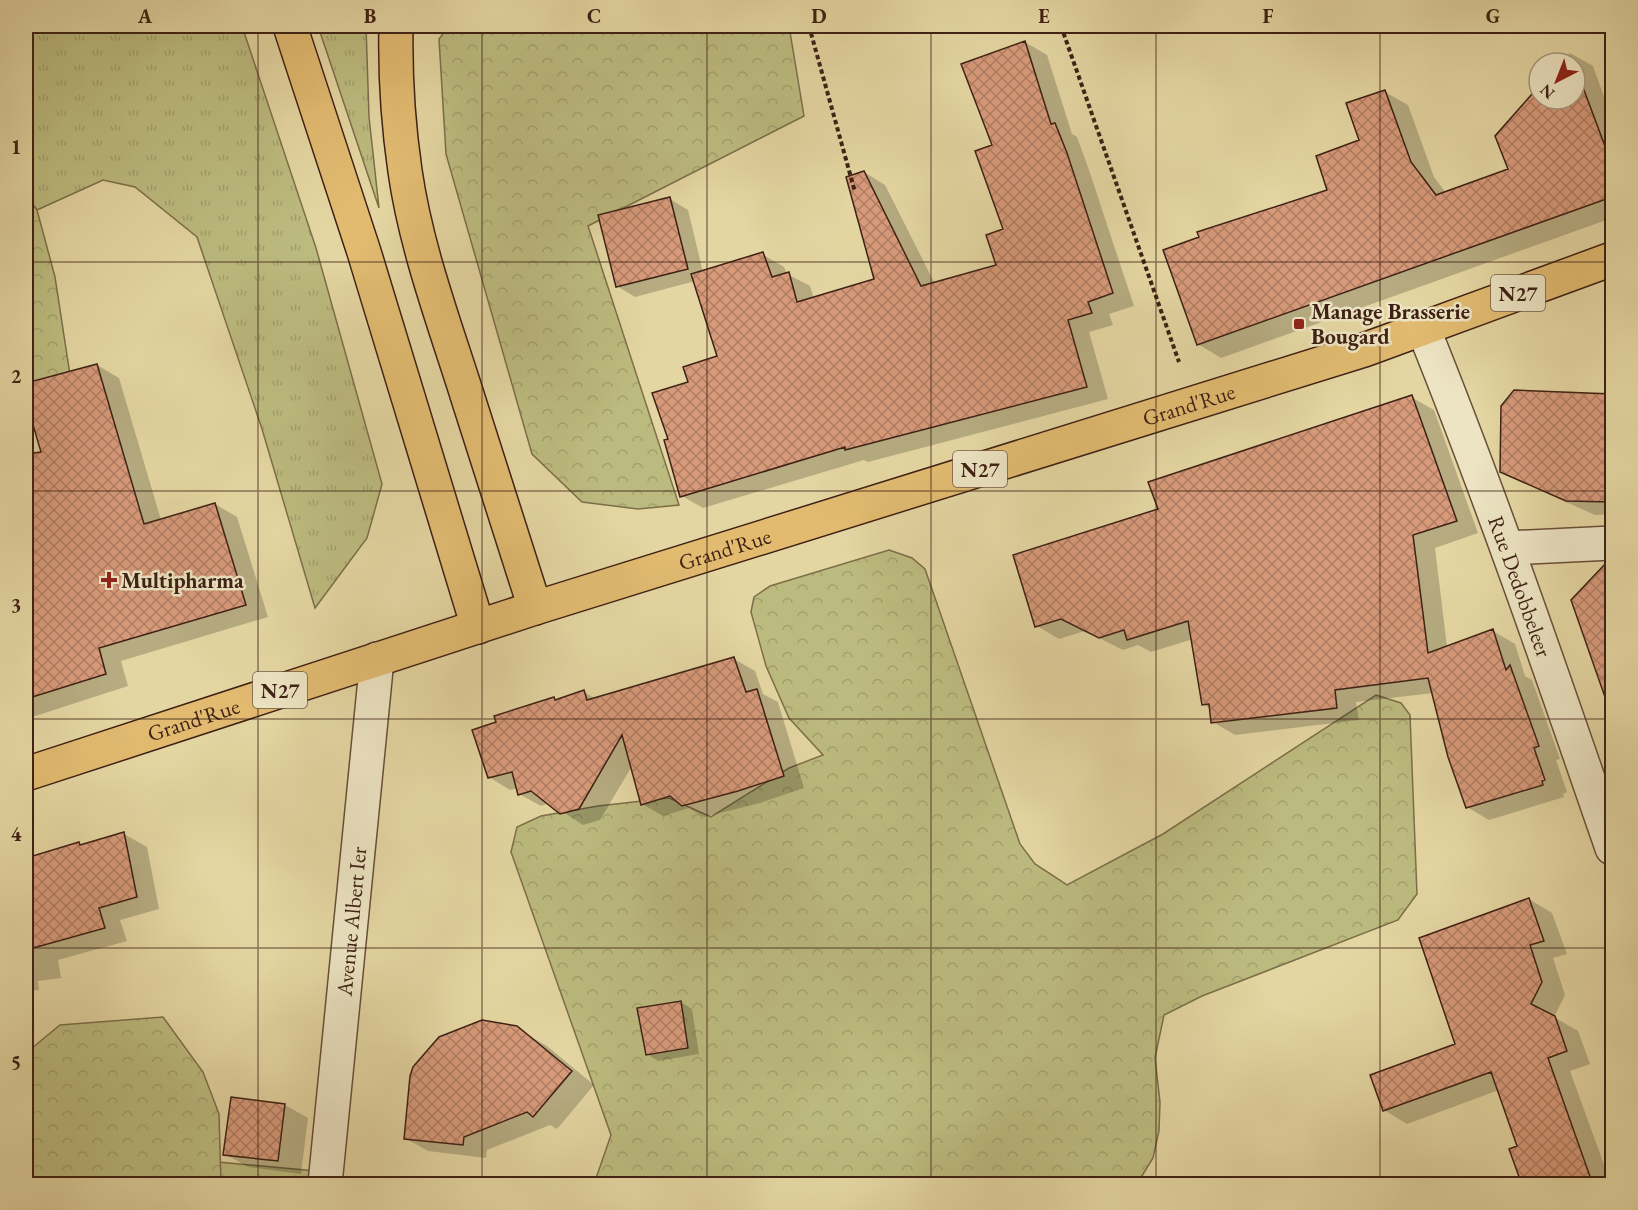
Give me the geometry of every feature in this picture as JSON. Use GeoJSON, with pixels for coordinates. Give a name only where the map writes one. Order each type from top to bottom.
{"type":"FeatureCollection","features":[{"type":"Feature","properties":{"kind":"main road"},"geometry":{"type":"LineString","coordinates":[[290,26],[364,252],[478,627]]}},
{"type":"Feature","properties":{"kind":"main road"},"geometry":{"type":"LineString","coordinates":[[396,26],[401,135],[405,172],[418,234],[441,315],[535,608]]}},
{"type":"Feature","properties":{"kind":"main road","name":"N27"},"geometry":{"type":"LineString","coordinates":[[1423,328],[1612,259]]}},
{"type":"Feature","properties":{"kind":"main road","name":"Grand'Rue"},"geometry":{"type":"LineString","coordinates":[[26,774],[535,608],[1364,350],[1423,328]]}},
{"type":"Feature","properties":{"kind":"street","name":"Rue Dedobbeleer"},"geometry":{"type":"LineString","coordinates":[[1423,328],[1464,428],[1508,548],[1612,848]]}},
{"type":"Feature","properties":{"kind":"street"},"geometry":{"type":"LineString","coordinates":[[1508,548],[1612,543]]}},
{"type":"Feature","properties":{"kind":"street","name":"Avenue Albert Ier"},"geometry":{"type":"LineString","coordinates":[[325,1185],[377,659]]}},
{"type":"Feature","properties":{"kind":"path"},"geometry":{"type":"LineString","coordinates":[[808,26],[855,192]]}},
{"type":"Feature","properties":{"kind":"path"},"geometry":{"type":"LineString","coordinates":[[1061,26],[1193,403]]}},
{"type":"Feature","properties":{"kind":"green space"},"geometry":{"type":"Polygon","coordinates":[[[40,26],[242,26],[316,248],[382,484],[367,538],[315,608],[262,429],[197,237],[135,187],[103,180],[37,210],[26,195],[26,42],[40,26]]]}},
{"type":"Feature","properties":{"kind":"green space"},"geometry":{"type":"Polygon","coordinates":[[[318,26],[366,26],[369,117],[379,208],[318,26]]]}},
{"type":"Feature","properties":{"kind":"green space"},"geometry":{"type":"Polygon","coordinates":[[[449,26],[789,26],[804,116],[588,226],[679,505],[638,509],[582,502],[532,454],[446,154],[439,39],[449,26]]]}},
{"type":"Feature","properties":{"kind":"green space"},"geometry":{"type":"Polygon","coordinates":[[[26,195],[37,210],[55,277],[70,375],[26,389],[26,195]]]}},
{"type":"Feature","properties":{"kind":"green space"},"geometry":{"type":"Polygon","coordinates":[[[889,550],[912,558],[925,569],[1020,844],[1035,864],[1067,885],[1163,834],[1376,695],[1401,703],[1410,715],[1417,894],[1398,920],[1202,996],[1164,1015],[1155,1058],[1160,1102],[1159,1131],[1153,1158],[1140,1179],[1125,1184],[594,1184],[611,1135],[511,852],[517,827],[541,816],[598,806],[669,798],[711,817],[789,768],[823,755],[789,718],[766,666],[751,612],[754,597],[770,586],[889,550]]]}},
{"type":"Feature","properties":{"kind":"green space"},"geometry":{"type":"Polygon","coordinates":[[[163,1017],[203,1072],[219,1114],[221,1184],[26,1184],[26,1053],[60,1025],[163,1017]]]}},
{"type":"Feature","properties":{"kind":"green space"},"geometry":{"type":"Polygon","coordinates":[[[218,1162],[326,1172],[325,1184],[220,1184],[218,1162]]]}},
{"type":"Feature","properties":{"kind":"building"},"geometry":{"type":"Polygon","coordinates":[[[1025,41],[1051,124],[1055,123],[1067,153],[1113,293],[1088,302],[1092,313],[1068,320],[1087,387],[845,450],[845,447],[680,497],[664,440],[668,439],[652,393],[688,382],[683,367],[717,356],[691,274],[763,252],[772,277],[789,272],[797,302],[874,279],[846,177],[864,171],[921,286],[996,265],[986,235],[1003,229],[975,151],[992,145],[961,64],[1025,41]]]}},
{"type":"Feature","properties":{"kind":"building"},"geometry":{"type":"Polygon","coordinates":[[[1385,90],[1411,162],[1436,195],[1508,169],[1495,136],[1527,100],[1527,111],[1587,111],[1587,98],[1612,165],[1612,197],[1197,345],[1163,250],[1199,237],[1197,232],[1327,190],[1316,156],[1359,140],[1346,103],[1385,90]]]}},
{"type":"Feature","properties":{"kind":"building"},"geometry":{"type":"Polygon","coordinates":[[[670,197],[688,269],[616,287],[598,215],[670,197]]]}},
{"type":"Feature","properties":{"kind":"building"},"geometry":{"type":"Polygon","coordinates":[[[97,364],[144,524],[215,503],[246,605],[99,648],[106,674],[26,699],[26,454],[41,452],[26,401],[26,383],[97,364]]]}},
{"type":"Feature","properties":{"kind":"building"},"geometry":{"type":"Polygon","coordinates":[[[1514,390],[1612,394],[1612,502],[1566,501],[1500,472],[1501,406],[1514,390]]]}},
{"type":"Feature","properties":{"kind":"building"},"geometry":{"type":"Polygon","coordinates":[[[1412,395],[1457,521],[1413,535],[1428,653],[1493,629],[1506,670],[1510,665],[1539,746],[1534,748],[1545,780],[1542,781],[1543,785],[1466,808],[1448,757],[1428,678],[1335,690],[1337,708],[1211,723],[1209,704],[1202,705],[1188,621],[1127,640],[1124,630],[1099,638],[1061,619],[1035,627],[1013,555],[1158,509],[1148,482],[1412,395]]]}},
{"type":"Feature","properties":{"kind":"building"},"geometry":{"type":"Polygon","coordinates":[[[1607,562],[1612,562],[1612,699],[1606,700],[1571,600],[1607,562]]]}},
{"type":"Feature","properties":{"kind":"building"},"geometry":{"type":"Polygon","coordinates":[[[734,657],[746,692],[757,689],[784,776],[682,806],[670,796],[641,805],[622,735],[579,809],[560,814],[531,791],[518,795],[512,772],[488,778],[472,730],[496,722],[494,716],[584,690],[587,700],[734,657]]]}},
{"type":"Feature","properties":{"kind":"building"},"geometry":{"type":"Polygon","coordinates":[[[124,832],[137,897],[99,908],[105,928],[26,950],[26,858],[79,842],[80,845],[124,832]]]}},
{"type":"Feature","properties":{"kind":"building"},"geometry":{"type":"Polygon","coordinates":[[[1529,898],[1544,941],[1530,945],[1542,982],[1531,1004],[1555,1016],[1567,1051],[1548,1058],[1593,1185],[1522,1185],[1509,1149],[1517,1146],[1491,1072],[1383,1111],[1370,1075],[1455,1044],[1419,938],[1529,898]]]}},
{"type":"Feature","properties":{"kind":"building"},"geometry":{"type":"Polygon","coordinates":[[[681,1001],[688,1048],[646,1055],[637,1008],[681,1001]]]}},
{"type":"Feature","properties":{"kind":"building"},"geometry":{"type":"Polygon","coordinates":[[[482,1020],[517,1026],[572,1071],[533,1117],[527,1112],[464,1137],[463,1145],[404,1139],[410,1076],[413,1067],[439,1037],[482,1020]]]}},
{"type":"Feature","properties":{"kind":"building"},"geometry":{"type":"Polygon","coordinates":[[[231,1097],[285,1104],[278,1161],[223,1155],[231,1097]]]}},
{"type":"Feature","properties":{"kind":"place","name":"Manage Brasserie Bougard"},"geometry":{"type":"Point","coordinates":[1299,324]}},
{"type":"Feature","properties":{"kind":"place","name":"Multipharma"},"geometry":{"type":"Point","coordinates":[109,580]}}]}
